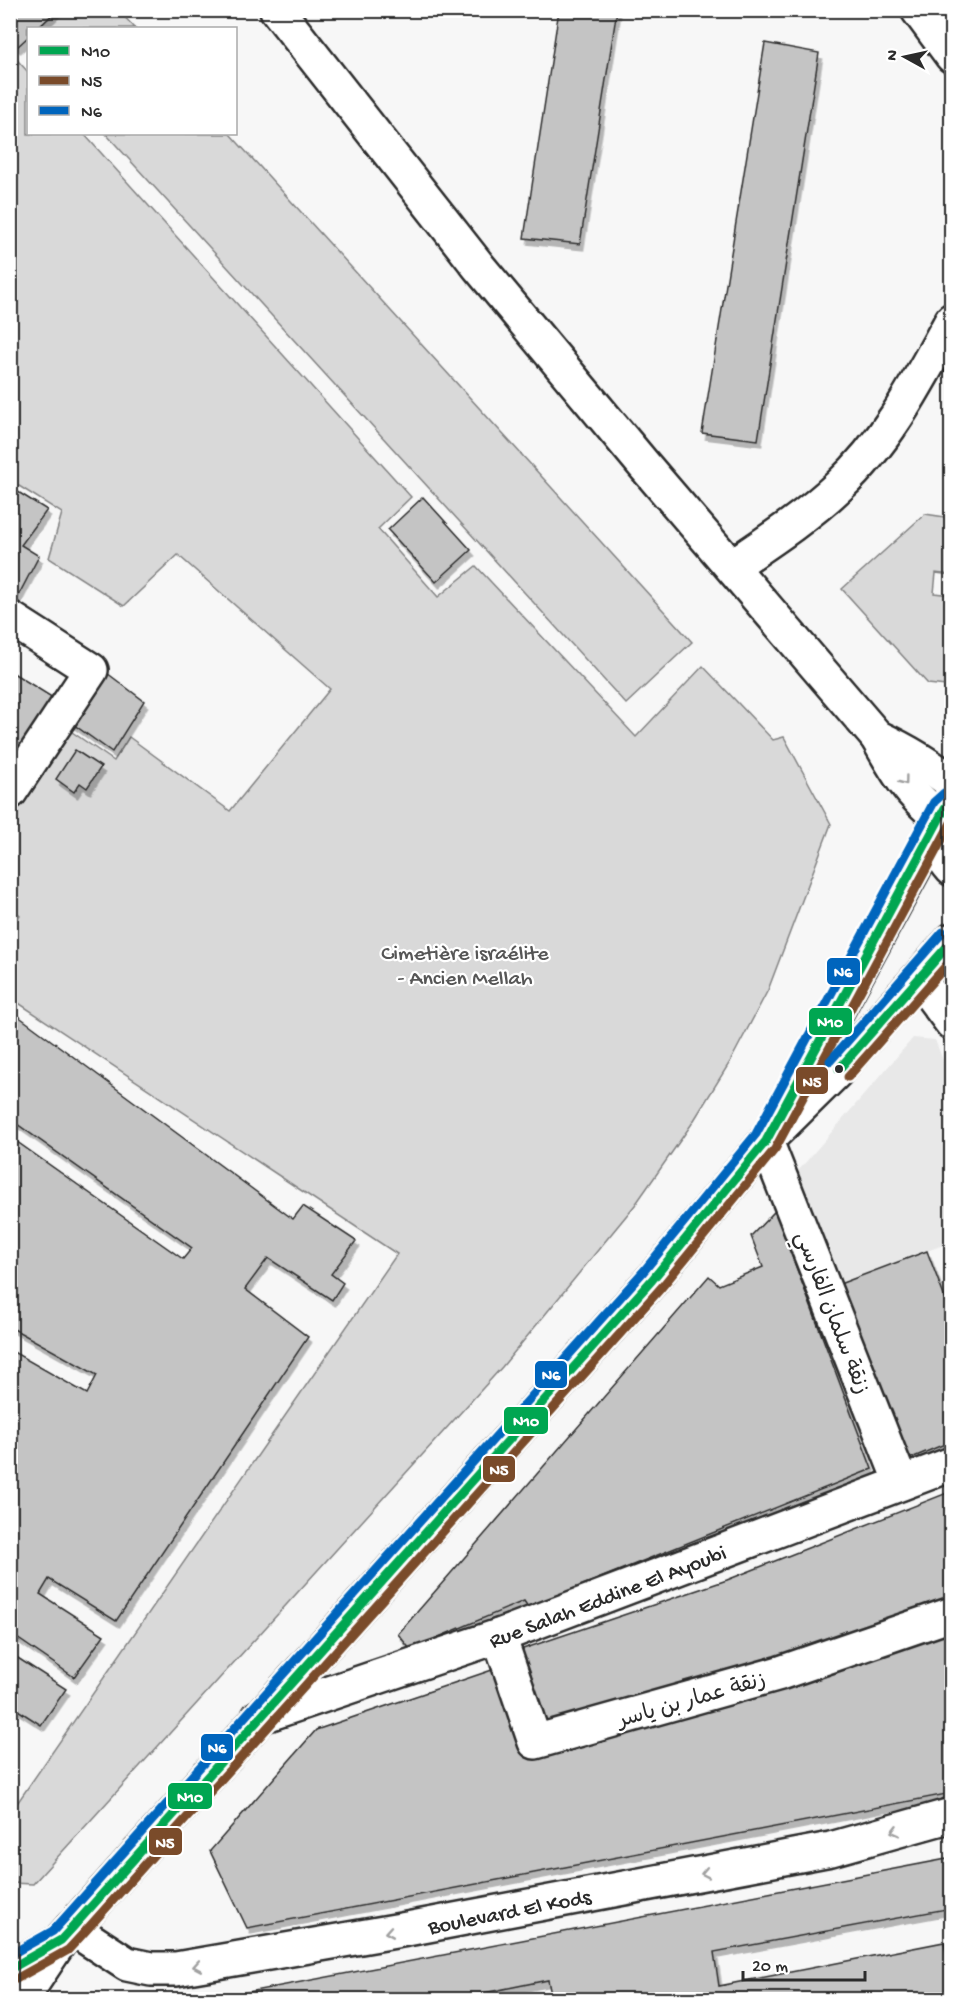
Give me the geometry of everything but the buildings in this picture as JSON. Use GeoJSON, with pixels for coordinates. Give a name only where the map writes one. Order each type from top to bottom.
{"type":"FeatureCollection","features":[{"type":"Feature","properties":{"kind":"street"},"geometry":{"type":"LineString","coordinates":[[276,10],[479,267],[644,465],[877,736],[896,771],[920,802],[943,814]]}},
{"type":"Feature","properties":{"kind":"street"},"geometry":{"type":"LineString","coordinates":[[918,10],[951,56]]}},
{"type":"Feature","properties":{"kind":"street"},"geometry":{"type":"LineString","coordinates":[[732,566],[795,524],[840,485],[878,443],[915,388],[951,320]]}},
{"type":"Feature","properties":{"kind":"street"},"geometry":{"type":"LineString","coordinates":[[10,618],[91,670],[10,792]]}},
{"type":"Feature","properties":{"kind":"street"},"geometry":{"type":"LineString","coordinates":[[877,736],[911,753],[951,783]]}},
{"type":"Feature","properties":{"kind":"street"},"geometry":{"type":"LineString","coordinates":[[943,814],[937,837],[939,850],[951,868]]}},
{"type":"Feature","properties":{"kind":"street"},"geometry":{"type":"LineString","coordinates":[[766,1141],[943,814]]}},
{"type":"Feature","properties":{"kind":"street"},"geometry":{"type":"LineString","coordinates":[[21,2000],[67,1934],[652,1281],[766,1141],[837,1071],[951,940]]}},
{"type":"Feature","properties":{"kind":"street"},"geometry":{"type":"LineString","coordinates":[[919,979],[951,1023]]}},
{"type":"Feature","properties":{"kind":"street","name":"زنقة سلمان الفارسي"},"geometry":{"type":"LineString","coordinates":[[766,1141],[901,1484]]}},
{"type":"Feature","properties":{"kind":"street","name":"Rue Salah Eddine El Ayoubi"},"geometry":{"type":"LineString","coordinates":[[259,1717],[499,1636],[951,1464]]}},
{"type":"Feature","properties":{"kind":"street","name":"زنقة عمار بن ياسر"},"geometry":{"type":"LineString","coordinates":[[499,1636],[535,1743],[780,1673],[951,1614]]}},
{"type":"Feature","properties":{"kind":"street","name":"Boulevard El Kods"},"geometry":{"type":"LineString","coordinates":[[67,1934],[127,1964],[151,1970],[177,1969],[406,1929],[831,1849],[951,1815]]}},
{"type":"Feature","properties":{"kind":"street"},"geometry":{"type":"LineString","coordinates":[[10,1969],[67,1934]]}},
{"type":"Feature","properties":{"kind":"shaded area"},"geometry":{"type":"Polygon","coordinates":[[[913,1038],[935,1040],[951,1080],[951,1242],[837,1285],[792,1178],[913,1038]]]}},
{"type":"Feature","properties":{"kind":"green space"},"geometry":{"type":"Polygon","coordinates":[[[57,11],[119,11],[134,27],[39,27],[57,11]]]}},
{"type":"Feature","properties":{"kind":"green space","name":"Cimetière israélite - Ancien Mellah"},"geometry":{"type":"Polygon","coordinates":[[[10,52],[27,71],[27,135],[85,135],[411,497],[378,529],[438,597],[476,566],[636,737],[703,666],[773,740],[784,737],[831,824],[768,990],[730,1062],[691,1125],[635,1205],[502,1367],[33,1884],[11,1883],[11,1812],[397,1254],[11,998],[11,929],[20,915],[11,908],[11,814],[69,730],[114,761],[129,737],[230,811],[330,689],[178,555],[124,606],[49,558],[62,513],[11,481],[10,52]]]}},
{"type":"Feature","properties":{"kind":"green space"},"geometry":{"type":"Polygon","coordinates":[[[107,135],[231,135],[692,642],[626,704],[107,135]]]}},
{"type":"Feature","properties":{"kind":"green space"},"geometry":{"type":"Polygon","coordinates":[[[925,514],[951,518],[951,575],[936,573],[934,593],[951,595],[952,649],[946,686],[928,684],[842,589],[925,514]]]}},
{"type":"Feature","properties":{"kind":"transit line","name":"N6"},"geometry":{"type":"LineString","coordinates":[[10,1955],[53,1931],[63,1920],[643,1272],[756,1134],[934,802],[944,793]]}},
{"type":"Feature","properties":{"kind":"transit line","name":"N10"},"geometry":{"type":"LineString","coordinates":[[10,1969],[61,1940],[72,1928],[652,1280],[766,1141],[945,808],[952,801]]}},
{"type":"Feature","properties":{"kind":"transit line","name":"N5"},"geometry":{"type":"LineString","coordinates":[[16,1979],[68,1950],[81,1936],[661,1288],[775,1149],[952,821]]}},
{"type":"Feature","properties":{"kind":"transit line","name":"N6"},"geometry":{"type":"LineString","coordinates":[[830,1061],[943,932]]}},
{"type":"Feature","properties":{"kind":"transit line","name":"N10"},"geometry":{"type":"LineString","coordinates":[[839,1069],[952,941]]}},
{"type":"Feature","properties":{"kind":"transit line","name":"N5"},"geometry":{"type":"LineString","coordinates":[[848,1077],[952,959]]}}]}
